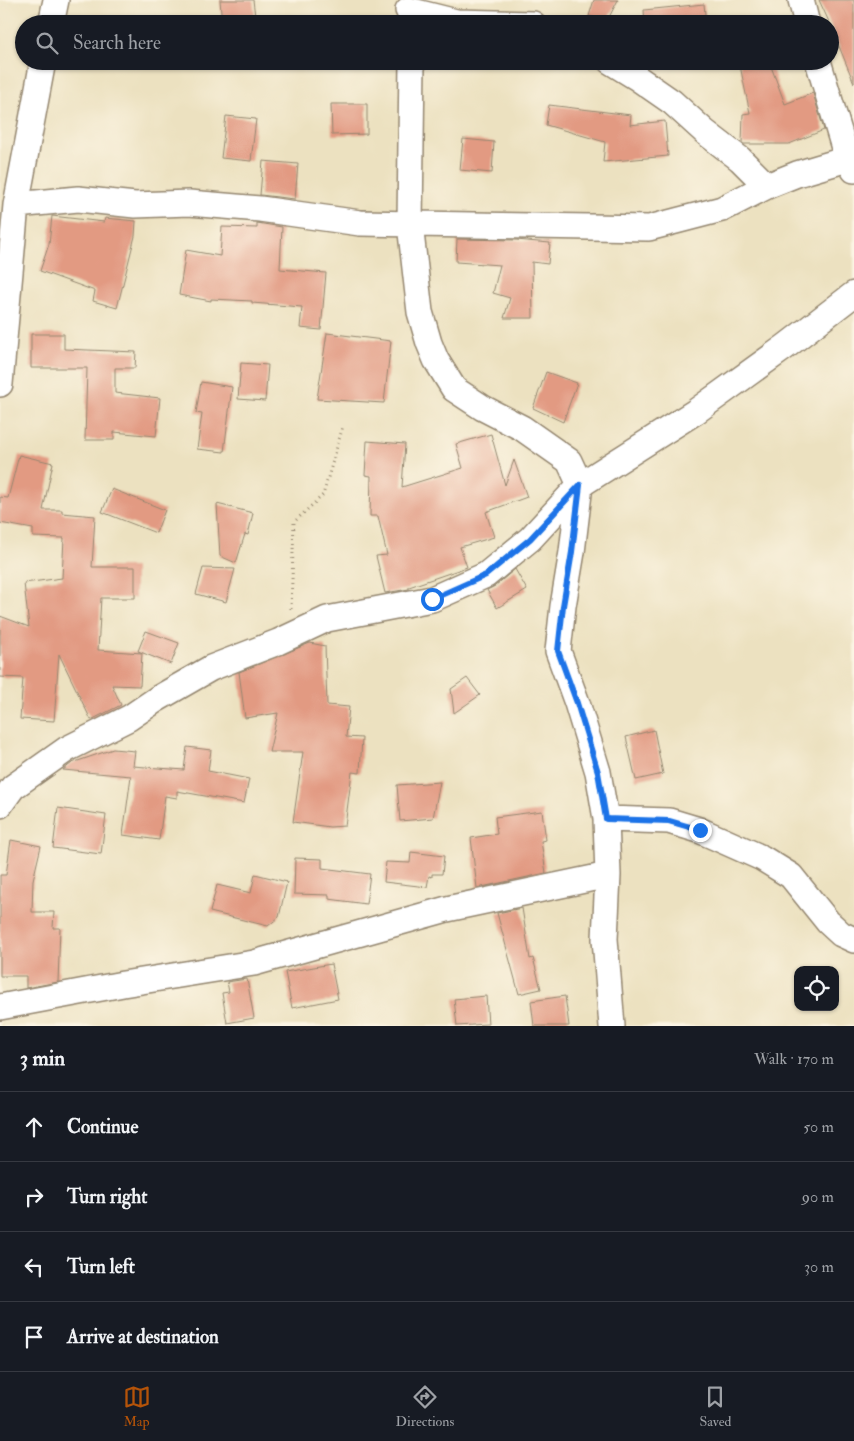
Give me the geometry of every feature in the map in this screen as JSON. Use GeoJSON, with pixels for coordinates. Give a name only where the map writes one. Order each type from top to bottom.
{"type":"FeatureCollection","features":[{"type":"Feature","properties":{"kind":"street"},"geometry":{"type":"LineString","coordinates":[[53,15],[56,0]]}},
{"type":"Feature","properties":{"kind":"street"},"geometry":{"type":"LineString","coordinates":[[801,0],[805,15]]}},
{"type":"Feature","properties":{"kind":"street"},"geometry":{"type":"LineString","coordinates":[[406,11],[424,15]]}},
{"type":"Feature","properties":{"kind":"street"},"geometry":{"type":"LineString","coordinates":[[0,384],[16,205],[41,70]]}},
{"type":"Feature","properties":{"kind":"street"},"geometry":{"type":"LineString","coordinates":[[412,70],[410,224],[420,312],[428,343],[454,389],[484,408],[522,428],[569,462],[580,485],[558,651],[577,703],[598,772],[606,819],[608,875],[605,939],[612,1026]]}},
{"type":"Feature","properties":{"kind":"street"},"geometry":{"type":"LineString","coordinates":[[625,70],[672,102],[705,132],[740,158],[767,186]]}},
{"type":"Feature","properties":{"kind":"street"},"geometry":{"type":"LineString","coordinates":[[16,205],[78,198],[135,205],[189,203],[260,209],[360,223],[649,228],[722,209],[767,186],[852,161],[821,70]]}},
{"type":"Feature","properties":{"kind":"street"},"geometry":{"type":"LineString","coordinates":[[0,805],[13,787],[67,749],[129,718],[157,699],[211,668],[290,637],[327,619],[432,599],[486,575],[530,539],[580,485],[695,412],[854,294]]}},
{"type":"Feature","properties":{"kind":"street"},"geometry":{"type":"LineString","coordinates":[[606,819],[669,821],[700,830],[762,858],[791,876],[828,922],[841,934],[854,940]]}},
{"type":"Feature","properties":{"kind":"street"},"geometry":{"type":"LineString","coordinates":[[0,1007],[123,984],[254,963],[447,909],[608,875]]}},
{"type":"Feature","properties":{"kind":"path"},"geometry":{"type":"LineString","coordinates":[[290,637],[294,522],[323,495],[343,426]]}},
{"type":"Feature","properties":{"kind":"building"},"geometry":{"type":"Polygon","coordinates":[[[220,0],[253,0],[255,15],[221,15],[220,0]]]}},
{"type":"Feature","properties":{"kind":"building"},"geometry":{"type":"Polygon","coordinates":[[[594,0],[618,0],[610,15],[589,15],[594,0]]]}},
{"type":"Feature","properties":{"kind":"building"},"geometry":{"type":"Polygon","coordinates":[[[819,0],[854,0],[854,83],[839,46],[839,15],[826,15],[819,0]]]}},
{"type":"Feature","properties":{"kind":"building"},"geometry":{"type":"Polygon","coordinates":[[[704,4],[705,15],[644,15],[644,10],[704,4]]]}},
{"type":"Feature","properties":{"kind":"building"},"geometry":{"type":"Polygon","coordinates":[[[741,70],[772,70],[785,104],[813,93],[824,130],[789,144],[744,144],[742,143],[743,114],[750,113],[741,70]]]}},
{"type":"Feature","properties":{"kind":"building"},"geometry":{"type":"Polygon","coordinates":[[[331,104],[367,104],[367,134],[332,135],[331,104]]]}},
{"type":"Feature","properties":{"kind":"building"},"geometry":{"type":"Polygon","coordinates":[[[549,105],[631,115],[630,125],[665,121],[668,156],[603,162],[605,142],[546,125],[549,105]]]}},
{"type":"Feature","properties":{"kind":"building"},"geometry":{"type":"Polygon","coordinates":[[[226,116],[256,119],[251,161],[221,158],[226,116]]]}},
{"type":"Feature","properties":{"kind":"building"},"geometry":{"type":"Polygon","coordinates":[[[463,139],[494,142],[492,173],[460,170],[463,139]]]}},
{"type":"Feature","properties":{"kind":"building"},"geometry":{"type":"Polygon","coordinates":[[[263,161],[298,164],[295,199],[260,195],[263,161]]]}},
{"type":"Feature","properties":{"kind":"building"},"geometry":{"type":"Polygon","coordinates":[[[52,216],[104,222],[105,218],[136,221],[135,236],[117,308],[93,301],[95,291],[40,271],[49,244],[52,216]]]}},
{"type":"Feature","properties":{"kind":"building"},"geometry":{"type":"Polygon","coordinates":[[[257,223],[282,227],[280,269],[326,273],[321,330],[300,328],[302,307],[252,303],[252,301],[211,299],[211,301],[179,295],[186,250],[220,256],[222,227],[257,228],[257,223]]]}},
{"type":"Feature","properties":{"kind":"building"},"geometry":{"type":"Polygon","coordinates":[[[457,239],[516,240],[550,243],[548,264],[532,262],[533,318],[504,318],[510,298],[493,293],[500,265],[456,262],[457,239]]]}},
{"type":"Feature","properties":{"kind":"building"},"geometry":{"type":"Polygon","coordinates":[[[327,333],[391,341],[384,403],[317,399],[327,333]]]}},
{"type":"Feature","properties":{"kind":"building"},"geometry":{"type":"Polygon","coordinates":[[[31,334],[64,334],[64,349],[136,352],[135,368],[115,368],[115,393],[160,398],[156,436],[114,432],[114,440],[85,440],[87,368],[31,368],[31,334]]]}},
{"type":"Feature","properties":{"kind":"building"},"geometry":{"type":"Polygon","coordinates":[[[241,363],[268,365],[265,401],[238,399],[241,363]]]}},
{"type":"Feature","properties":{"kind":"building"},"geometry":{"type":"Polygon","coordinates":[[[546,372],[577,383],[563,422],[533,408],[546,372]]]}},
{"type":"Feature","properties":{"kind":"building"},"geometry":{"type":"Polygon","coordinates":[[[201,382],[232,387],[224,452],[197,449],[202,414],[196,413],[201,382]]]}},
{"type":"Feature","properties":{"kind":"building"},"geometry":{"type":"Polygon","coordinates":[[[491,434],[505,485],[514,460],[527,497],[486,512],[494,537],[460,547],[467,567],[409,587],[409,589],[385,593],[376,556],[387,555],[378,516],[370,516],[371,476],[365,475],[367,441],[405,444],[402,487],[463,468],[456,444],[491,434]]]}},
{"type":"Feature","properties":{"kind":"building"},"geometry":{"type":"Polygon","coordinates":[[[19,455],[53,463],[43,510],[62,510],[62,513],[95,516],[92,567],[135,567],[135,598],[101,598],[98,650],[142,653],[140,686],[112,685],[121,705],[91,720],[59,654],[54,721],[20,719],[23,678],[0,677],[0,616],[29,627],[24,583],[62,578],[64,538],[33,537],[33,529],[0,523],[0,497],[8,498],[19,455]]]}},
{"type":"Feature","properties":{"kind":"building"},"geometry":{"type":"Polygon","coordinates":[[[112,489],[165,510],[156,533],[102,512],[112,489]]]}},
{"type":"Feature","properties":{"kind":"building"},"geometry":{"type":"Polygon","coordinates":[[[217,504],[253,513],[248,535],[245,534],[236,563],[220,556],[217,504]]]}},
{"type":"Feature","properties":{"kind":"building"},"geometry":{"type":"Polygon","coordinates":[[[203,568],[235,569],[226,602],[196,594],[203,568]]]}},
{"type":"Feature","properties":{"kind":"building"},"geometry":{"type":"Polygon","coordinates":[[[515,569],[527,590],[497,608],[487,590],[495,586],[515,569]]]}},
{"type":"Feature","properties":{"kind":"building"},"geometry":{"type":"Polygon","coordinates":[[[146,631],[179,643],[171,664],[138,651],[146,631]]]}},
{"type":"Feature","properties":{"kind":"building"},"geometry":{"type":"Polygon","coordinates":[[[310,643],[325,646],[327,705],[349,707],[346,737],[362,738],[360,773],[352,772],[345,826],[330,827],[293,822],[303,752],[269,752],[278,713],[245,718],[239,672],[310,643]]]}},
{"type":"Feature","properties":{"kind":"building"},"geometry":{"type":"Polygon","coordinates":[[[467,678],[480,695],[454,713],[451,689],[467,678]]]}},
{"type":"Feature","properties":{"kind":"building"},"geometry":{"type":"Polygon","coordinates":[[[654,730],[663,774],[636,780],[626,737],[654,730]]]}},
{"type":"Feature","properties":{"kind":"building"},"geometry":{"type":"Polygon","coordinates":[[[187,747],[211,750],[208,771],[249,779],[244,803],[177,791],[177,798],[165,796],[159,840],[123,835],[131,776],[63,770],[72,763],[113,749],[135,751],[133,766],[184,770],[187,747]]]}},
{"type":"Feature","properties":{"kind":"building"},"geometry":{"type":"Polygon","coordinates":[[[440,782],[433,818],[400,821],[397,785],[440,782]]]}},
{"type":"Feature","properties":{"kind":"building"},"geometry":{"type":"Polygon","coordinates":[[[58,808],[106,815],[101,854],[53,848],[58,808]]]}},
{"type":"Feature","properties":{"kind":"building"},"geometry":{"type":"Polygon","coordinates":[[[542,811],[546,840],[541,841],[546,873],[477,888],[471,838],[497,834],[495,817],[542,811]]]}},
{"type":"Feature","properties":{"kind":"building"},"geometry":{"type":"Polygon","coordinates":[[[11,840],[41,846],[33,880],[32,912],[54,912],[53,928],[60,928],[58,982],[26,988],[26,976],[0,976],[0,875],[6,875],[11,840]]]}},
{"type":"Feature","properties":{"kind":"building"},"geometry":{"type":"Polygon","coordinates":[[[411,852],[444,856],[442,874],[432,874],[432,877],[429,876],[427,887],[384,882],[386,862],[410,863],[411,852]]]}},
{"type":"Feature","properties":{"kind":"building"},"geometry":{"type":"Polygon","coordinates":[[[295,858],[322,859],[322,868],[370,874],[366,904],[329,899],[329,895],[294,894],[295,858]]]}},
{"type":"Feature","properties":{"kind":"building"},"geometry":{"type":"Polygon","coordinates":[[[255,874],[287,882],[279,917],[268,926],[210,912],[217,885],[251,893],[255,874]]]}},
{"type":"Feature","properties":{"kind":"building"},"geometry":{"type":"Polygon","coordinates":[[[522,908],[530,959],[533,958],[541,989],[519,994],[497,913],[522,908]]]}},
{"type":"Feature","properties":{"kind":"building"},"geometry":{"type":"Polygon","coordinates":[[[331,964],[338,999],[292,1008],[285,972],[331,964]]]}},
{"type":"Feature","properties":{"kind":"building"},"geometry":{"type":"Polygon","coordinates":[[[247,979],[254,1018],[227,1023],[222,993],[229,992],[227,982],[247,979]]]}},
{"type":"Feature","properties":{"kind":"building"},"geometry":{"type":"Polygon","coordinates":[[[486,996],[488,1024],[457,1026],[454,999],[486,996]]]}},
{"type":"Feature","properties":{"kind":"building"},"geometry":{"type":"Polygon","coordinates":[[[565,996],[569,1026],[534,1026],[531,1001],[565,996]]]}},
{"type":"Feature","properties":{"kind":"route"},"geometry":{"type":"LineString","coordinates":[[432,599],[486,575],[530,539],[580,485],[558,651],[577,703],[598,772],[606,819],[669,821],[700,830]]}}]}
